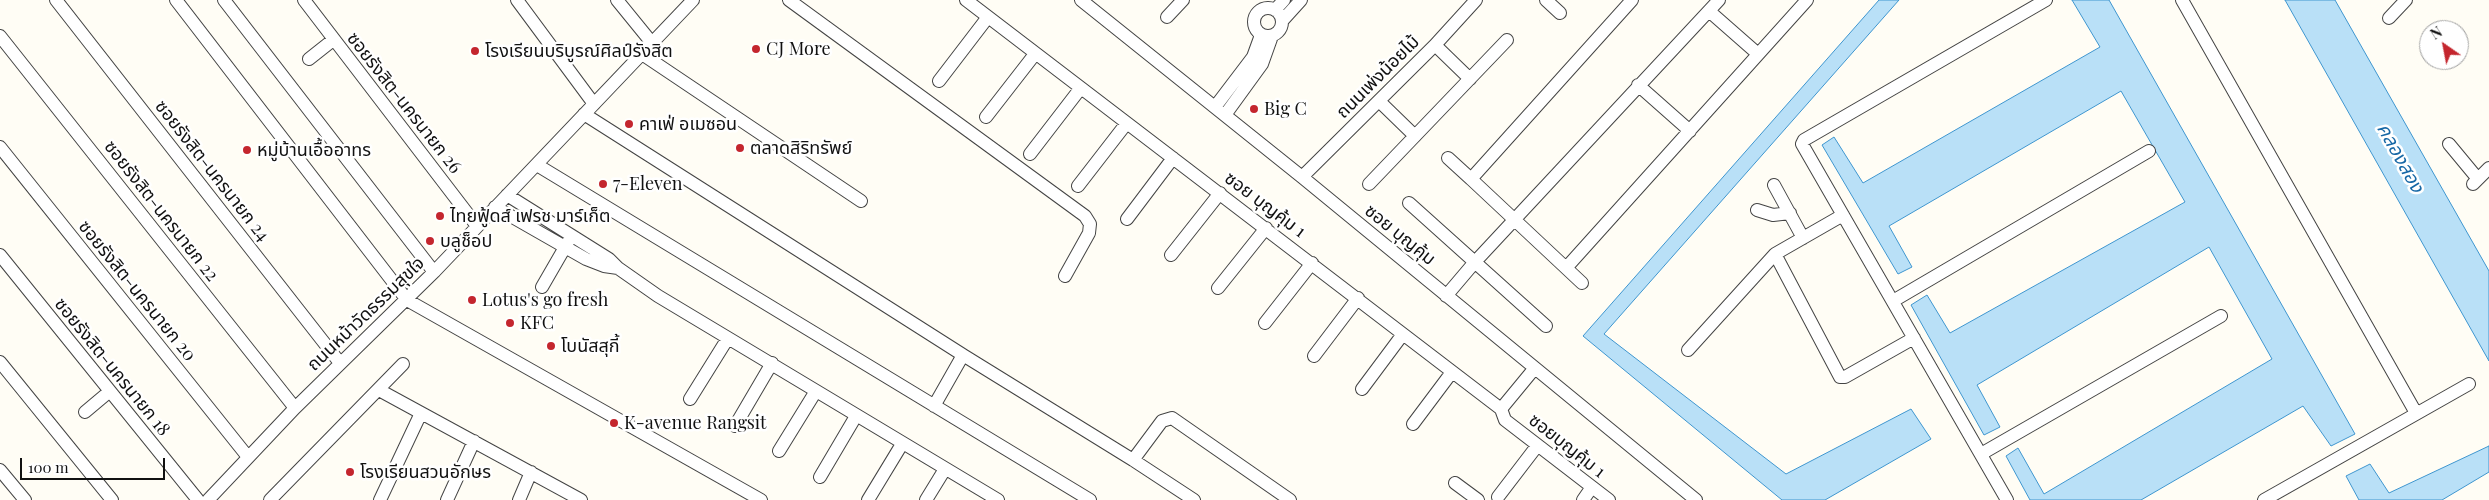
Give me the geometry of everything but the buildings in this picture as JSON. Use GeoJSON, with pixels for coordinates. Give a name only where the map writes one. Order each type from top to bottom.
{"type":"FeatureCollection","features":[{"type":"Feature","properties":{"kind":"street","name":"ซอยรังสิต-นครนายก 24"},"geometry":{"type":"LineString","coordinates":[[56,0],[340,363]]}},
{"type":"Feature","properties":{"kind":"street"},"geometry":{"type":"LineString","coordinates":[[176,0],[407,300],[761,500]]}},
{"type":"Feature","properties":{"kind":"street"},"geometry":{"type":"LineString","coordinates":[[224,0],[434,272]]}},
{"type":"Feature","properties":{"kind":"street","name":"ซอยรังสิต-นครนายก 26"},"geometry":{"type":"LineString","coordinates":[[304,0],[477,226]]}},
{"type":"Feature","properties":{"kind":"street"},"geometry":{"type":"LineString","coordinates":[[517,0],[594,104]]}},
{"type":"Feature","properties":{"kind":"street"},"geometry":{"type":"LineString","coordinates":[[617,0],[652,43]]}},
{"type":"Feature","properties":{"kind":"street","name":"ถนนหน้าวัดธรรมสุขใจ"},"geometry":{"type":"LineString","coordinates":[[208,500],[295,408],[407,300],[693,0]]}},
{"type":"Feature","properties":{"kind":"street"},"geometry":{"type":"LineString","coordinates":[[789,0],[1085,216],[1090,224],[1089,233],[1065,276]]}},
{"type":"Feature","properties":{"kind":"street","name":"ซอย บุญคุ้ม 1"},"geometry":{"type":"LineString","coordinates":[[966,0],[1126,124],[1358,298],[1503,414]]}},
{"type":"Feature","properties":{"kind":"street","name":"ซอย บุญคุ้ม"},"geometry":{"type":"LineString","coordinates":[[1081,0],[1094,4],[1220,111],[1696,500]]}},
{"type":"Feature","properties":{"kind":"street"},"geometry":{"type":"LineString","coordinates":[[1168,17],[1183,0]]}},
{"type":"Feature","properties":{"kind":"street"},"geometry":{"type":"LineString","coordinates":[[1267,35],[1255,28],[1254,20],[1284,0]]}},
{"type":"Feature","properties":{"kind":"street"},"geometry":{"type":"LineString","coordinates":[[1269,10],[1301,0]]}},
{"type":"Feature","properties":{"kind":"street","name":"ถนนเพ่งน้อยไม้"},"geometry":{"type":"LineString","coordinates":[[1302,177],[1435,45],[1476,0]]}},
{"type":"Feature","properties":{"kind":"street"},"geometry":{"type":"LineString","coordinates":[[1546,0],[1560,13]]}},
{"type":"Feature","properties":{"kind":"street"},"geometry":{"type":"LineString","coordinates":[[1471,179],[1632,0]]}},
{"type":"Feature","properties":{"kind":"street"},"geometry":{"type":"LineString","coordinates":[[1701,0],[1713,7],[1758,54]]}},
{"type":"Feature","properties":{"kind":"street"},"geometry":{"type":"LineString","coordinates":[[1566,268],[1807,0]]}},
{"type":"Feature","properties":{"kind":"street"},"geometry":{"type":"LineString","coordinates":[[2006,500],[1893,300],[1802,146],[1804,140],[2046,0]]}},
{"type":"Feature","properties":{"kind":"street"},"geometry":{"type":"LineString","coordinates":[[2182,0],[2416,413]]}},
{"type":"Feature","properties":{"kind":"street"},"geometry":{"type":"LineString","coordinates":[[2389,18],[2406,0]]}},
{"type":"Feature","properties":{"kind":"street"},"geometry":{"type":"LineString","coordinates":[[1446,296],[1474,263],[1638,85],[1713,7]]}},
{"type":"Feature","properties":{"kind":"street"},"geometry":{"type":"LineString","coordinates":[[1220,111],[1267,35],[1278,31],[1269,10]]}},
{"type":"Feature","properties":{"kind":"street"},"geometry":{"type":"LineString","coordinates":[[939,81],[988,17]]}},
{"type":"Feature","properties":{"kind":"street","name":"ซอยรังสิต-นครนายก 22"},"geometry":{"type":"LineString","coordinates":[[0,36],[295,408]]}},
{"type":"Feature","properties":{"kind":"street"},"geometry":{"type":"LineString","coordinates":[[309,59],[334,40]]}},
{"type":"Feature","properties":{"kind":"street"},"geometry":{"type":"LineString","coordinates":[[1369,184],[1507,40]]}},
{"type":"Feature","properties":{"kind":"street"},"geometry":{"type":"LineString","coordinates":[[1435,45],[1470,80]]}},
{"type":"Feature","properties":{"kind":"street"},"geometry":{"type":"LineString","coordinates":[[642,54],[861,201]]}},
{"type":"Feature","properties":{"kind":"street"},"geometry":{"type":"LineString","coordinates":[[986,118],[1034,54]]}},
{"type":"Feature","properties":{"kind":"street"},"geometry":{"type":"LineString","coordinates":[[1638,85],[1690,131]]}},
{"type":"Feature","properties":{"kind":"street"},"geometry":{"type":"LineString","coordinates":[[1030,154],[1080,89]]}},
{"type":"Feature","properties":{"kind":"street"},"geometry":{"type":"LineString","coordinates":[[1379,101],[1415,136]]}},
{"type":"Feature","properties":{"kind":"street"},"geometry":{"type":"LineString","coordinates":[[584,114],[1194,500]]}},
{"type":"Feature","properties":{"kind":"street"},"geometry":{"type":"LineString","coordinates":[[1078,186],[1126,124]]}},
{"type":"Feature","properties":{"kind":"street"},"geometry":{"type":"LineString","coordinates":[[2450,144],[2476,181],[2489,168]]}},
{"type":"Feature","properties":{"kind":"street","name":"ซอยรังสิต-นครนายก 20"},"geometry":{"type":"LineString","coordinates":[[0,147],[248,457]]}},
{"type":"Feature","properties":{"kind":"street"},"geometry":{"type":"LineString","coordinates":[[1893,300],[2149,151]]}},
{"type":"Feature","properties":{"kind":"street"},"geometry":{"type":"LineString","coordinates":[[1127,219],[1173,158]]}},
{"type":"Feature","properties":{"kind":"street"},"geometry":{"type":"LineString","coordinates":[[1448,158],[1582,283]]}},
{"type":"Feature","properties":{"kind":"street"},"geometry":{"type":"LineString","coordinates":[[537,165],[1090,500]]}},
{"type":"Feature","properties":{"kind":"street"},"geometry":{"type":"LineString","coordinates":[[1774,185],[1803,238]]}},
{"type":"Feature","properties":{"kind":"street"},"geometry":{"type":"LineString","coordinates":[[1171,255],[1220,193]]}},
{"type":"Feature","properties":{"kind":"street"},"geometry":{"type":"LineString","coordinates":[[507,195],[609,258],[618,268],[658,296],[772,363],[989,498]]}},
{"type":"Feature","properties":{"kind":"street"},"geometry":{"type":"LineString","coordinates":[[1409,203],[1546,326]]}},
{"type":"Feature","properties":{"kind":"street"},"geometry":{"type":"LineString","coordinates":[[495,207],[586,259],[604,266],[618,268]]}},
{"type":"Feature","properties":{"kind":"street"},"geometry":{"type":"LineString","coordinates":[[1757,210],[1773,215],[1790,213]]}},
{"type":"Feature","properties":{"kind":"street"},"geometry":{"type":"LineString","coordinates":[[1688,350],[1775,254],[1843,214]]}},
{"type":"Feature","properties":{"kind":"street"},"geometry":{"type":"LineString","coordinates":[[1218,288],[1266,228]]}},
{"type":"Feature","properties":{"kind":"street"},"geometry":{"type":"LineString","coordinates":[[542,287],[572,236]]}},
{"type":"Feature","properties":{"kind":"street"},"geometry":{"type":"LineString","coordinates":[[1775,254],[1840,377],[1845,377],[1914,338]]}},
{"type":"Feature","properties":{"kind":"street","name":"ซอยรังสิต-นครนายก 18"},"geometry":{"type":"LineString","coordinates":[[0,255],[198,500]]}},
{"type":"Feature","properties":{"kind":"street"},"geometry":{"type":"LineString","coordinates":[[1266,324],[1312,263]]}},
{"type":"Feature","properties":{"kind":"street"},"geometry":{"type":"LineString","coordinates":[[1314,356],[1358,298]]}},
{"type":"Feature","properties":{"kind":"street"},"geometry":{"type":"LineString","coordinates":[[1981,454],[2221,316]]}},
{"type":"Feature","properties":{"kind":"street"},"geometry":{"type":"LineString","coordinates":[[1362,389],[1403,334]]}},
{"type":"Feature","properties":{"kind":"street"},"geometry":{"type":"LineString","coordinates":[[690,399],[728,338]]}},
{"type":"Feature","properties":{"kind":"street"},"geometry":{"type":"LineString","coordinates":[[934,406],[963,355]]}},
{"type":"Feature","properties":{"kind":"street"},"geometry":{"type":"LineString","coordinates":[[0,362],[112,500]]}},
{"type":"Feature","properties":{"kind":"street"},"geometry":{"type":"LineString","coordinates":[[735,426],[772,363]]}},
{"type":"Feature","properties":{"kind":"street"},"geometry":{"type":"LineString","coordinates":[[270,500],[403,364]]}},
{"type":"Feature","properties":{"kind":"street"},"geometry":{"type":"LineString","coordinates":[[1503,414],[1534,369]]}},
{"type":"Feature","properties":{"kind":"street"},"geometry":{"type":"LineString","coordinates":[[1413,424],[1452,372]]}},
{"type":"Feature","properties":{"kind":"street"},"geometry":{"type":"LineString","coordinates":[[2264,500],[2468,384]]}},
{"type":"Feature","properties":{"kind":"street"},"geometry":{"type":"LineString","coordinates":[[378,390],[581,500]]}},
{"type":"Feature","properties":{"kind":"street"},"geometry":{"type":"LineString","coordinates":[[779,451],[816,390]]}},
{"type":"Feature","properties":{"kind":"street"},"geometry":{"type":"LineString","coordinates":[[85,412],[110,391]]}},
{"type":"Feature","properties":{"kind":"street"},"geometry":{"type":"LineString","coordinates":[[380,500],[421,413]]}},
{"type":"Feature","properties":{"kind":"street","name":"ซอยบุญคุ้ม 1"},"geometry":{"type":"LineString","coordinates":[[1503,414],[1537,446],[1609,500]]}},
{"type":"Feature","properties":{"kind":"street"},"geometry":{"type":"LineString","coordinates":[[820,477],[856,416]]}},
{"type":"Feature","properties":{"kind":"street"},"geometry":{"type":"LineString","coordinates":[[1133,460],[1162,421],[1172,418],[1290,500]]}},
{"type":"Feature","properties":{"kind":"street"},"geometry":{"type":"LineString","coordinates":[[447,500],[474,441]]}},
{"type":"Feature","properties":{"kind":"street"},"geometry":{"type":"LineString","coordinates":[[868,500],[902,444]]}},
{"type":"Feature","properties":{"kind":"street"},"geometry":{"type":"LineString","coordinates":[[1498,497],[1537,446]]}},
{"type":"Feature","properties":{"kind":"street"},"geometry":{"type":"LineString","coordinates":[[926,500],[945,469]]}},
{"type":"Feature","properties":{"kind":"street"},"geometry":{"type":"LineString","coordinates":[[0,470],[25,500]]}},
{"type":"Feature","properties":{"kind":"street"},"geometry":{"type":"LineString","coordinates":[[519,500],[531,472]]}},
{"type":"Feature","properties":{"kind":"street"},"geometry":{"type":"LineString","coordinates":[[1455,483],[1478,500]]}},
{"type":"Feature","properties":{"kind":"street"},"geometry":{"type":"LineString","coordinates":[[1583,500],[1592,487]]}},
{"type":"Feature","properties":{"kind":"water"},"geometry":{"type":"Polygon","coordinates":[[[1879,0],[1899,0],[1604,334],[1786,474],[1911,409],[1931,439],[1825,500],[1782,500],[1583,336],[1879,0]]]}},
{"type":"Feature","properties":{"kind":"water"},"geometry":{"type":"Polygon","coordinates":[[[2072,0],[2109,0],[2355,434],[2331,446],[2303,406],[2141,500],[2030,500],[2006,456],[2018,448],[2044,494],[2272,359],[2209,247],[1977,385],[2000,427],[1984,435],[1911,305],[1927,295],[1950,333],[2185,202],[2121,91],[1889,226],[1912,267],[1898,274],[1822,145],[1834,137],[1863,183],[2100,47],[2072,0]]]}},
{"type":"Feature","properties":{"kind":"water","name":"คลองสอง"},"geometry":{"type":"Polygon","coordinates":[[[2285,0],[2335,0],[2489,271],[2489,361],[2285,0]]]}},
{"type":"Feature","properties":{"kind":"water"},"geometry":{"type":"Polygon","coordinates":[[[2489,446],[2489,472],[2442,500],[2359,500],[2346,476],[2370,464],[2389,493],[2489,446]]]}},
{"type":"Feature","properties":{"kind":"place","name":"CJ More"},"geometry":{"type":"Point","coordinates":[756,49]}},
{"type":"Feature","properties":{"kind":"place","name":"โรงเรียนบริบูรณ์ศิลป์รังสิต"},"geometry":{"type":"Point","coordinates":[475,51]}},
{"type":"Feature","properties":{"kind":"place","name":"Big C"},"geometry":{"type":"Point","coordinates":[1254,109]}},
{"type":"Feature","properties":{"kind":"place","name":"คาเฟ่ อเมซอน"},"geometry":{"type":"Point","coordinates":[629,124]}},
{"type":"Feature","properties":{"kind":"place","name":"ตลาดสิริทรัพย์"},"geometry":{"type":"Point","coordinates":[740,148]}},
{"type":"Feature","properties":{"kind":"place","name":"หมู่บ้านเอื้ออาทร"},"geometry":{"type":"Point","coordinates":[247,150]}},
{"type":"Feature","properties":{"kind":"place","name":"7-Eleven"},"geometry":{"type":"Point","coordinates":[603,184]}},
{"type":"Feature","properties":{"kind":"place","name":"ไทยฟู้ดส์ เฟรช มาร์เก็ต"},"geometry":{"type":"Point","coordinates":[440,216]}},
{"type":"Feature","properties":{"kind":"place","name":"บลูช็อป"},"geometry":{"type":"Point","coordinates":[430,241]}},
{"type":"Feature","properties":{"kind":"place","name":"Lotus's go fresh"},"geometry":{"type":"Point","coordinates":[472,300]}},
{"type":"Feature","properties":{"kind":"place","name":"KFC"},"geometry":{"type":"Point","coordinates":[510,323]}},
{"type":"Feature","properties":{"kind":"place","name":"โบนัสสุกี้"},"geometry":{"type":"Point","coordinates":[551,346]}},
{"type":"Feature","properties":{"kind":"place","name":"K-avenue Rangsit"},"geometry":{"type":"Point","coordinates":[614,423]}},
{"type":"Feature","properties":{"kind":"place","name":"โรงเรียนสวนอักษร"},"geometry":{"type":"Point","coordinates":[350,472]}}]}
